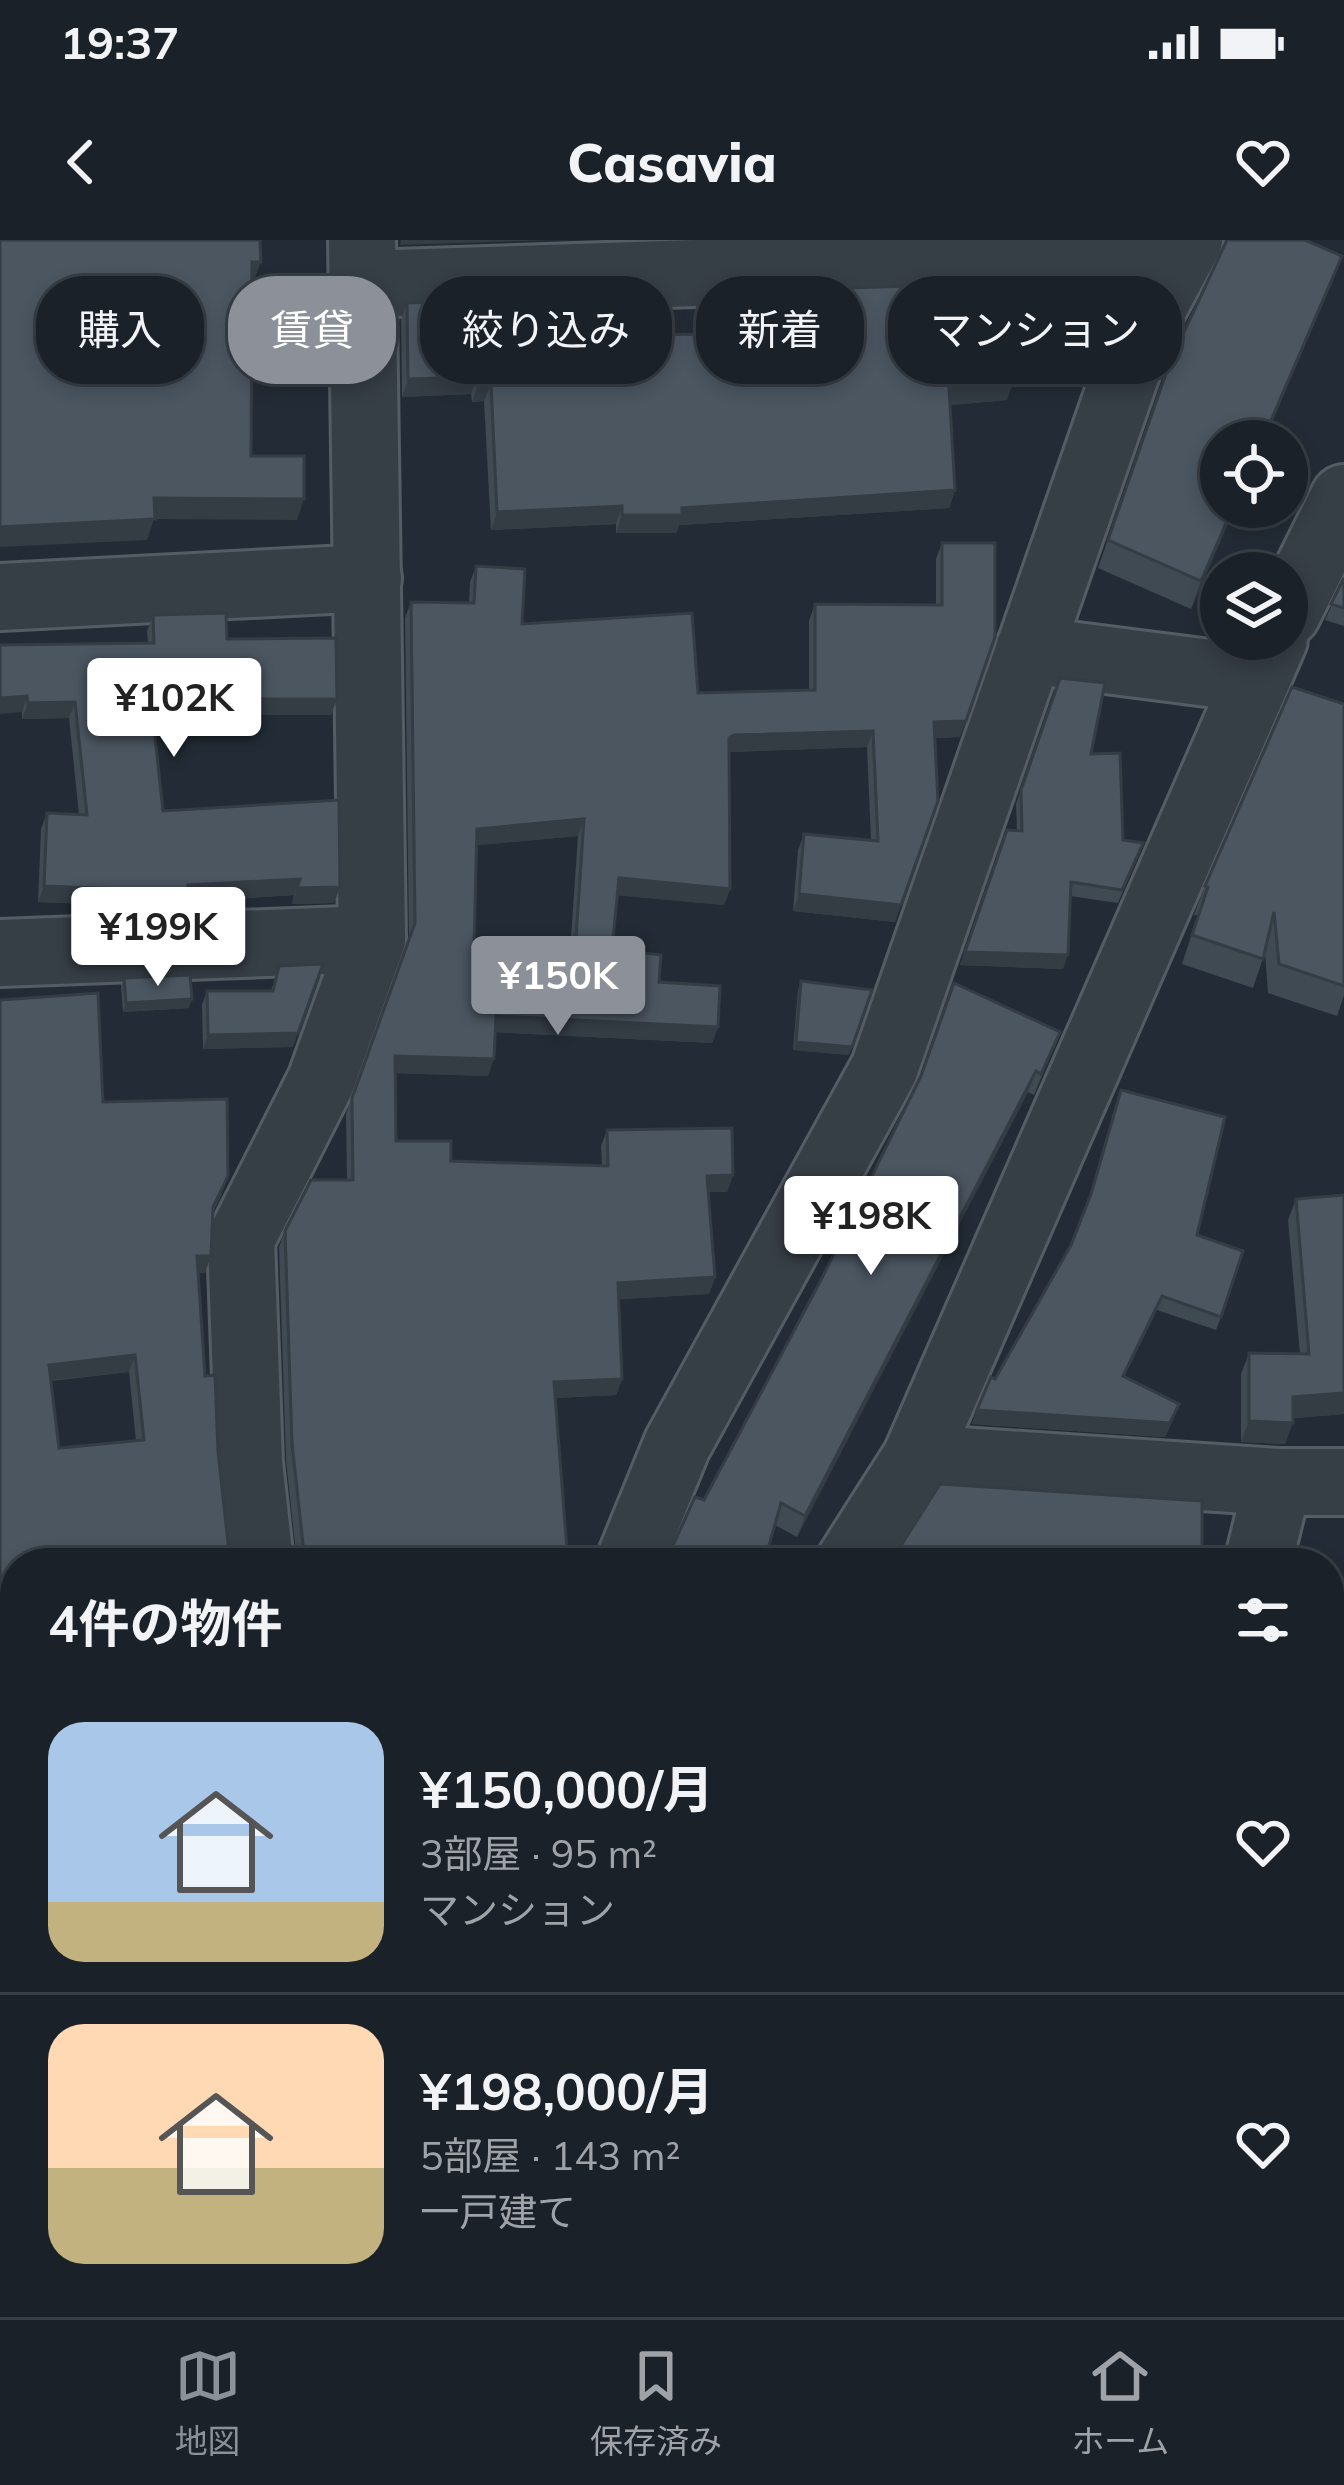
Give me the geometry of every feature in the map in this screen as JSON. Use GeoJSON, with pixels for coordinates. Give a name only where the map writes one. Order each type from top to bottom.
{"type":"FeatureCollection","features":[{"type":"Feature","properties":{"kind":"street"},"geometry":{"type":"LineString","coordinates":[[258,1548],[249,1462],[242,1239],[321,1081],[372,940],[363,262],[1184,248],[1141,328],[884,1069],[677,1445],[635,1548]]}},
{"type":"Feature","properties":{"kind":"street"},"geometry":{"type":"LineString","coordinates":[[1308,571],[1344,498]]}},
{"type":"Feature","properties":{"kind":"street"},"geometry":{"type":"LineString","coordinates":[[0,597],[368,578]]}},
{"type":"Feature","properties":{"kind":"street"},"geometry":{"type":"LineString","coordinates":[[1029,650],[1200,657]]}},
{"type":"Feature","properties":{"kind":"street"},"geometry":{"type":"LineString","coordinates":[[859,1548],[916,1458],[1264,660]]}},
{"type":"Feature","properties":{"kind":"street"},"geometry":{"type":"LineString","coordinates":[[0,953],[372,940]]}},
{"type":"Feature","properties":{"kind":"street"},"geometry":{"type":"LineString","coordinates":[[916,1458],[1278,1482],[1344,1482]]}},
{"type":"Feature","properties":{"kind":"street"},"geometry":{"type":"LineString","coordinates":[[1262,1548],[1278,1482]]}},
{"type":"Feature","properties":{"kind":"building"},"geometry":{"type":"Polygon","coordinates":[[[0,240],[260,240],[261,262],[252,262],[252,276],[228,276],[228,384],[251,384],[251,456],[304,456],[304,499],[154,498],[155,519],[0,527],[0,240]]]}},
{"type":"Feature","properties":{"kind":"building"},"geometry":{"type":"Polygon","coordinates":[[[1227,240],[1305,240],[1342,256],[1271,420],[1200,420],[1200,528],[1224,528],[1214,552],[1200,552],[1200,581],[1108,540],[1162,384],[1182,384],[1182,336],[1227,240]]]}},
{"type":"Feature","properties":{"kind":"building"},"geometry":{"type":"Polygon","coordinates":[[[888,287],[888,384],[992,384],[949,388],[955,490],[682,508],[682,515],[622,515],[622,506],[497,512],[491,384],[672,384],[672,334],[696,334],[696,384],[864,384],[864,288],[888,287]]]}},
{"type":"Feature","properties":{"kind":"building"},"geometry":{"type":"Polygon","coordinates":[[[407,303],[420,303],[420,379],[408,379],[407,303]]]}},
{"type":"Feature","properties":{"kind":"building"},"geometry":{"type":"Polygon","coordinates":[[[942,543],[995,543],[995,637],[966,721],[934,722],[938,801],[901,905],[799,894],[804,834],[878,841],[873,731],[734,735],[729,738],[730,889],[619,878],[612,949],[661,955],[659,982],[720,986],[718,1027],[496,1016],[494,1059],[395,1056],[396,1141],[451,1141],[451,1161],[608,1166],[607,1130],[732,1128],[733,1175],[707,1176],[715,1277],[618,1283],[622,1379],[554,1382],[567,1548],[302,1548],[292,1444],[285,1231],[311,1180],[353,1180],[352,1098],[415,923],[411,602],[474,603],[476,566],[525,569],[522,624],[692,613],[698,693],[815,690],[815,604],[942,605],[942,543]],[[584,819],[477,829],[474,947],[575,952],[584,819]]]}},
{"type":"Feature","properties":{"kind":"building"},"geometry":{"type":"Polygon","coordinates":[[[1344,578],[1344,608],[1331,604],[1344,578]]]}},
{"type":"Feature","properties":{"kind":"building"},"geometry":{"type":"Polygon","coordinates":[[[226,613],[227,639],[336,638],[337,699],[151,700],[163,811],[339,800],[340,887],[297,888],[300,879],[188,885],[188,892],[122,895],[122,889],[44,886],[47,813],[87,815],[75,702],[0,698],[0,645],[154,643],[153,615],[226,613]]]}},
{"type":"Feature","properties":{"kind":"building"},"geometry":{"type":"Polygon","coordinates":[[[1060,678],[1105,683],[1091,754],[1120,753],[1123,840],[1143,843],[1122,890],[1071,882],[1068,955],[965,952],[1007,830],[1022,831],[1021,790],[1060,678]]]}},
{"type":"Feature","properties":{"kind":"building"},"geometry":{"type":"Polygon","coordinates":[[[1292,687],[1344,704],[1344,986],[1279,964],[1274,912],[1263,959],[1192,935],[1205,886],[1292,687]]]}},
{"type":"Feature","properties":{"kind":"building"},"geometry":{"type":"Polygon","coordinates":[[[323,964],[298,1033],[208,1035],[207,991],[273,991],[279,966],[323,964]]]}},
{"type":"Feature","properties":{"kind":"building"},"geometry":{"type":"Polygon","coordinates":[[[190,975],[192,999],[126,1003],[124,978],[190,975]]]}},
{"type":"Feature","properties":{"kind":"building"},"geometry":{"type":"Polygon","coordinates":[[[801,981],[872,990],[852,1047],[796,1042],[801,981]]]}},
{"type":"Feature","properties":{"kind":"building"},"geometry":{"type":"Polygon","coordinates":[[[954,983],[1060,1032],[805,1516],[781,1503],[768,1548],[672,1548],[695,1497],[704,1500],[822,1278],[921,1076],[954,983]]]}},
{"type":"Feature","properties":{"kind":"building"},"geometry":{"type":"Polygon","coordinates":[[[98,993],[103,1102],[227,1099],[228,1176],[213,1207],[211,1256],[197,1256],[205,1376],[215,1375],[229,1548],[0,1548],[0,1000],[98,993]],[[135,1355],[49,1365],[59,1448],[144,1440],[135,1355]]]}},
{"type":"Feature","properties":{"kind":"building"},"geometry":{"type":"Polygon","coordinates":[[[1121,1090],[1225,1117],[1197,1235],[1243,1251],[1221,1317],[1162,1296],[1123,1376],[1179,1404],[1170,1423],[977,1410],[991,1377],[995,1379],[1071,1245],[1121,1090]]]}},
{"type":"Feature","properties":{"kind":"building"},"geometry":{"type":"Polygon","coordinates":[[[1344,1195],[1344,1393],[1293,1397],[1293,1423],[1249,1421],[1249,1353],[1309,1354],[1296,1199],[1344,1195]]]}},
{"type":"Feature","properties":{"kind":"building"},"geometry":{"type":"Polygon","coordinates":[[[940,1484],[1202,1501],[1202,1548],[899,1548],[940,1484]]]}}]}
